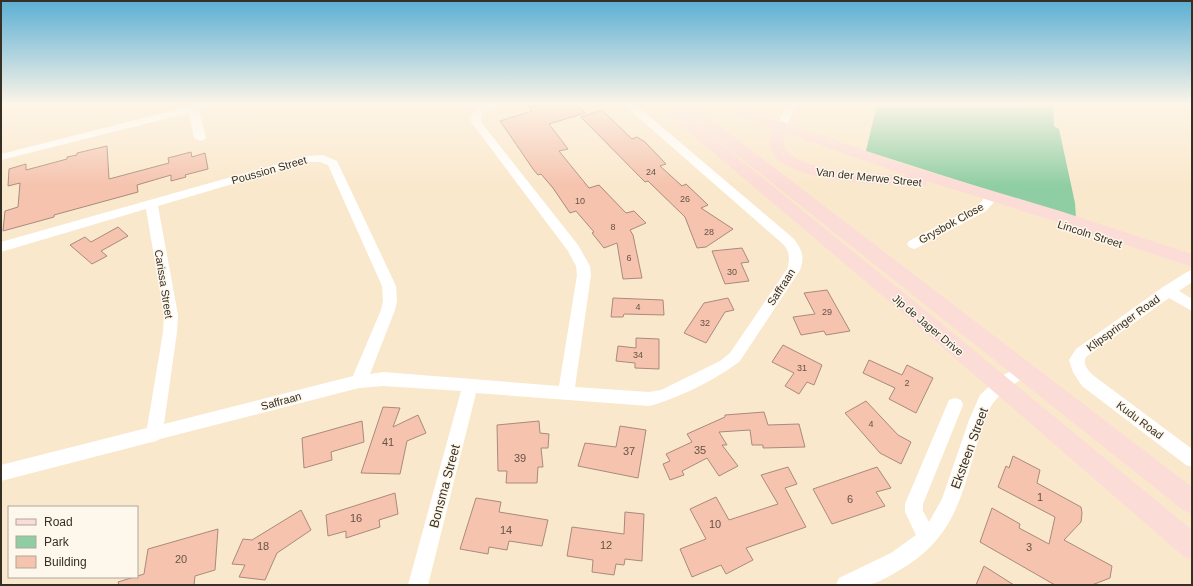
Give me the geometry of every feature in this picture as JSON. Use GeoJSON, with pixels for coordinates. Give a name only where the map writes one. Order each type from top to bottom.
{"type":"FeatureCollection","features":[{"type":"Feature","properties":{"kind":"main road","name":"Jip de Jager Drive"},"geometry":{"type":"LineString","coordinates":[[696,131],[1002,386],[1192,548]]}},
{"type":"Feature","properties":{"kind":"main road","name":"Jip de Jager Drive"},"geometry":{"type":"LineString","coordinates":[[717,131],[1192,502]]}},
{"type":"Feature","properties":{"kind":"main road"},"geometry":{"type":"LineString","coordinates":[[778,131],[776,144],[778,149],[790,140],[813,138]]}},
{"type":"Feature","properties":{"kind":"main road"},"geometry":{"type":"LineString","coordinates":[[795,131],[989,199]]}},
{"type":"Feature","properties":{"kind":"main road","name":"Van der Merwe Street"},"geometry":{"type":"LineString","coordinates":[[778,149],[793,163],[815,172],[922,182],[989,199]]}},
{"type":"Feature","properties":{"kind":"main road","name":"Lincoln Street"},"geometry":{"type":"LineString","coordinates":[[989,199],[1192,261]]}},
{"type":"Feature","properties":{"kind":"main road","name":"Lincoln Street"},"geometry":{"type":"LineString","coordinates":[[989,199],[1192,268]]}},
{"type":"Feature","properties":{"kind":"street"},"geometry":{"type":"LineString","coordinates":[[1,157],[99,131]]}},
{"type":"Feature","properties":{"kind":"street"},"geometry":{"type":"LineString","coordinates":[[198,131],[200,138]]}},
{"type":"Feature","properties":{"kind":"street"},"geometry":{"type":"LineString","coordinates":[[483,131],[580,258],[583,266],[584,274],[566,393]]}},
{"type":"Feature","properties":{"kind":"street","name":"Saffraan"},"geometry":{"type":"LineString","coordinates":[[1,473],[359,381],[383,379],[649,400],[664,396],[725,365],[735,357],[789,276],[796,263],[796,252],[789,242],[660,131]]}},
{"type":"Feature","properties":{"kind":"street","name":"Poussion Street"},"geometry":{"type":"LineString","coordinates":[[1,247],[306,159],[321,158],[333,163],[388,280],[390,293],[388,310],[359,381]]}},
{"type":"Feature","properties":{"kind":"street","name":"Grysbok Close"},"geometry":{"type":"LineString","coordinates":[[914,244],[982,208],[989,199]]}},
{"type":"Feature","properties":{"kind":"street","name":"Carissa Street"},"geometry":{"type":"LineString","coordinates":[[151,204],[171,315],[170,332],[154,434]]}},
{"type":"Feature","properties":{"kind":"street","name":"Klipspringer Road"},"geometry":{"type":"LineString","coordinates":[[1088,381],[1078,368],[1076,360],[1078,356],[1192,275]]}},
{"type":"Feature","properties":{"kind":"street"},"geometry":{"type":"LineString","coordinates":[[1168,291],[1192,306]]}},
{"type":"Feature","properties":{"kind":"street","name":"Eksteen Street"},"geometry":{"type":"LineString","coordinates":[[846,585],[902,558],[927,537],[940,522],[950,502],[980,413],[987,399],[1024,370]]}},
{"type":"Feature","properties":{"kind":"street","name":"Kudu Road"},"geometry":{"type":"LineString","coordinates":[[1088,381],[1192,459]]}},
{"type":"Feature","properties":{"kind":"street","name":"Bonsma Street"},"geometry":{"type":"LineString","coordinates":[[418,585],[470,387]]}},
{"type":"Feature","properties":{"kind":"street"},"geometry":{"type":"LineString","coordinates":[[927,537],[914,512],[914,504],[955,405]]}},
{"type":"Feature","properties":{"kind":"green space"},"geometry":{"type":"Polygon","coordinates":[[[871,131],[1060,131],[1075,203],[1076,218],[866,151],[871,131]]]}},
{"type":"Feature","properties":{"kind":"building"},"geometry":{"type":"Polygon","coordinates":[[[507,131],[555,131],[568,149],[559,151],[589,188],[599,185],[626,213],[634,211],[646,223],[630,230],[633,235],[642,278],[623,279],[617,243],[604,248],[592,233],[594,232],[576,211],[570,213],[553,188],[541,174],[538,175],[507,131]]]}},
{"type":"Feature","properties":{"kind":"building"},"geometry":{"type":"Polygon","coordinates":[[[595,131],[624,131],[632,139],[637,137],[645,142],[666,164],[660,166],[682,186],[686,184],[708,205],[701,208],[733,229],[706,247],[697,248],[685,217],[648,181],[645,182],[595,131]]]}},
{"type":"Feature","properties":{"kind":"building"},"geometry":{"type":"Polygon","coordinates":[[[107,146],[109,179],[169,163],[168,158],[191,152],[192,157],[205,153],[208,169],[185,175],[186,177],[171,181],[171,175],[137,185],[138,192],[54,215],[54,217],[3,231],[5,211],[18,207],[20,183],[8,186],[9,169],[26,164],[26,170],[67,159],[67,157],[77,155],[77,153],[107,146]]]}},
{"type":"Feature","properties":{"kind":"building"},"geometry":{"type":"Polygon","coordinates":[[[118,227],[128,236],[101,251],[107,256],[92,264],[70,245],[85,237],[91,242],[118,227]]]}},
{"type":"Feature","properties":{"kind":"building"},"geometry":{"type":"Polygon","coordinates":[[[742,248],[749,262],[741,263],[749,281],[725,284],[712,251],[742,248]]]}},
{"type":"Feature","properties":{"kind":"building"},"geometry":{"type":"Polygon","coordinates":[[[827,290],[850,331],[826,335],[824,331],[801,335],[793,317],[815,314],[804,293],[827,290]]]}},
{"type":"Feature","properties":{"kind":"building"},"geometry":{"type":"Polygon","coordinates":[[[613,298],[663,300],[664,315],[624,314],[623,317],[611,317],[613,298]]]}},
{"type":"Feature","properties":{"kind":"building"},"geometry":{"type":"Polygon","coordinates":[[[728,298],[734,310],[725,312],[706,343],[684,333],[704,303],[728,298]]]}},
{"type":"Feature","properties":{"kind":"building"},"geometry":{"type":"Polygon","coordinates":[[[636,338],[659,339],[659,369],[635,368],[635,363],[616,361],[618,346],[636,348],[636,338]]]}},
{"type":"Feature","properties":{"kind":"building"},"geometry":{"type":"Polygon","coordinates":[[[783,345],[822,365],[814,385],[807,382],[799,394],[785,386],[794,373],[772,362],[783,345]]]}},
{"type":"Feature","properties":{"kind":"building"},"geometry":{"type":"Polygon","coordinates":[[[869,360],[902,375],[907,365],[933,378],[916,413],[889,399],[895,388],[863,373],[869,360]]]}},
{"type":"Feature","properties":{"kind":"building"},"geometry":{"type":"Polygon","coordinates":[[[866,401],[898,435],[911,442],[901,464],[880,453],[845,413],[866,401]]]}},
{"type":"Feature","properties":{"kind":"building"},"geometry":{"type":"Polygon","coordinates":[[[383,407],[400,408],[393,427],[418,415],[426,433],[407,441],[400,474],[361,473],[383,407]]]}},
{"type":"Feature","properties":{"kind":"building"},"geometry":{"type":"Polygon","coordinates":[[[764,412],[768,425],[799,424],[805,447],[763,448],[763,445],[752,445],[750,430],[719,432],[727,445],[722,445],[738,466],[719,476],[707,458],[682,471],[684,475],[670,480],[663,464],[670,461],[666,454],[692,442],[687,434],[725,417],[725,415],[764,412]]]}},
{"type":"Feature","properties":{"kind":"building"},"geometry":{"type":"Polygon","coordinates":[[[362,421],[364,442],[331,452],[332,460],[304,468],[302,438],[362,421]]]}},
{"type":"Feature","properties":{"kind":"building"},"geometry":{"type":"Polygon","coordinates":[[[539,421],[540,433],[549,434],[548,448],[541,448],[543,467],[538,467],[537,483],[506,483],[507,471],[498,471],[497,425],[539,421]]]}},
{"type":"Feature","properties":{"kind":"building"},"geometry":{"type":"Polygon","coordinates":[[[620,426],[646,430],[638,478],[578,466],[585,443],[616,447],[620,426]]]}},
{"type":"Feature","properties":{"kind":"building"},"geometry":{"type":"Polygon","coordinates":[[[1013,456],[1040,470],[1037,483],[1081,507],[1081,522],[1064,540],[1112,566],[1110,578],[1092,585],[1055,585],[980,542],[992,508],[1020,524],[1019,528],[1049,544],[1055,517],[998,487],[1006,466],[1009,468],[1013,456]]]}},
{"type":"Feature","properties":{"kind":"building"},"geometry":{"type":"Polygon","coordinates":[[[788,467],[797,484],[785,488],[806,527],[746,548],[753,560],[726,574],[721,565],[692,577],[680,549],[706,539],[690,509],[716,497],[729,520],[778,504],[761,475],[788,467]]]}},
{"type":"Feature","properties":{"kind":"building"},"geometry":{"type":"Polygon","coordinates":[[[877,467],[891,488],[876,492],[885,506],[832,524],[813,489],[877,467]]]}},
{"type":"Feature","properties":{"kind":"building"},"geometry":{"type":"Polygon","coordinates":[[[395,493],[398,514],[379,520],[380,527],[346,538],[346,531],[328,536],[326,515],[395,493]]]}},
{"type":"Feature","properties":{"kind":"building"},"geometry":{"type":"Polygon","coordinates":[[[476,498],[501,502],[499,512],[548,520],[542,546],[509,541],[507,550],[489,547],[488,554],[460,549],[476,498]]]}},
{"type":"Feature","properties":{"kind":"building"},"geometry":{"type":"Polygon","coordinates":[[[301,510],[311,530],[277,553],[265,580],[239,577],[245,565],[232,564],[243,539],[252,540],[301,510]]]}},
{"type":"Feature","properties":{"kind":"building"},"geometry":{"type":"Polygon","coordinates":[[[625,512],[644,514],[642,561],[625,559],[624,565],[616,564],[614,575],[592,572],[593,560],[567,556],[572,527],[624,534],[625,512]]]}},
{"type":"Feature","properties":{"kind":"building"},"geometry":{"type":"Polygon","coordinates":[[[218,529],[215,570],[195,576],[194,585],[119,585],[118,582],[131,578],[138,578],[138,576],[144,574],[148,549],[218,529]]]}},
{"type":"Feature","properties":{"kind":"building"},"geometry":{"type":"Polygon","coordinates":[[[984,566],[1014,585],[976,585],[984,566]]]}}]}
